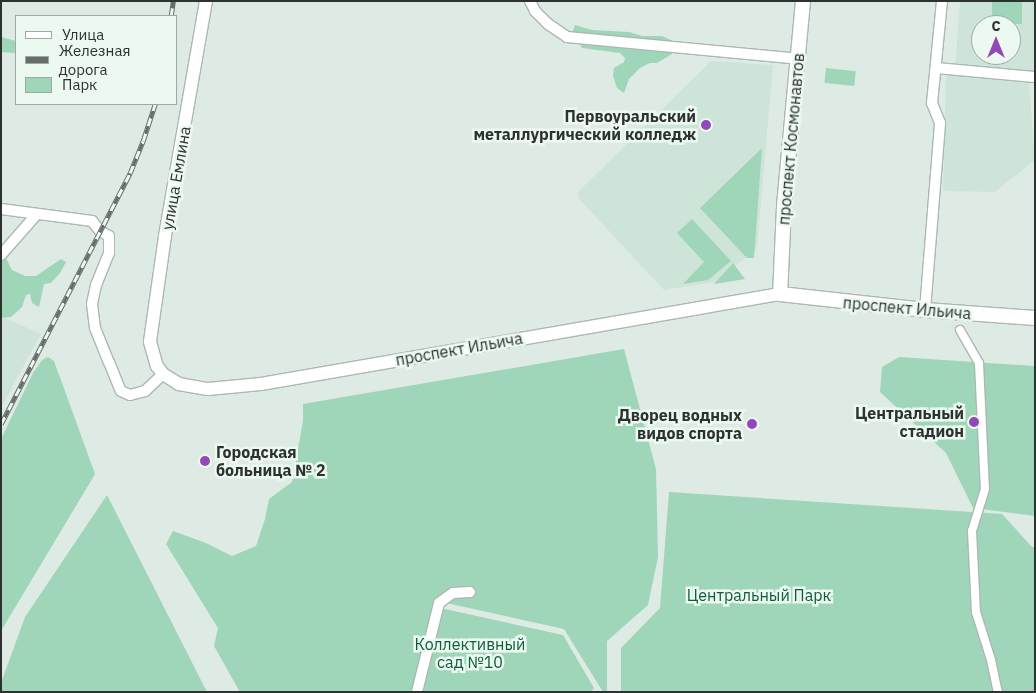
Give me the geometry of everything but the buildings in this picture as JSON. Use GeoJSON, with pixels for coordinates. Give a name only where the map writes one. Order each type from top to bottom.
{"type":"FeatureCollection","features":[{"type":"Feature","properties":{"kind":"main road","name":"проспект Космонавтов"},"geometry":{"type":"LineString","coordinates":[[780,294],[803,1]]}},
{"type":"Feature","properties":{"kind":"main road","name":"проспект Ильича"},"geometry":{"type":"LineString","coordinates":[[780,294],[925,310],[1035,318]]}},
{"type":"Feature","properties":{"kind":"street","name":"улица Емлина"},"geometry":{"type":"LineString","coordinates":[[163,374],[152,354],[150,342],[151,326],[206,1]]}},
{"type":"Feature","properties":{"kind":"street"},"geometry":{"type":"LineString","coordinates":[[530,1],[535,11],[548,24],[567,37],[798,59]]}},
{"type":"Feature","properties":{"kind":"street"},"geometry":{"type":"LineString","coordinates":[[925,310],[940,122],[932,103],[942,1]]}},
{"type":"Feature","properties":{"kind":"street"},"geometry":{"type":"LineString","coordinates":[[936,68],[1035,77]]}},
{"type":"Feature","properties":{"kind":"street"},"geometry":{"type":"LineString","coordinates":[[1,209],[92,221],[100,231],[109,236],[109,253],[96,285],[92,304],[93,318],[98,336],[121,390],[130,395],[145,391],[163,374]]}},
{"type":"Feature","properties":{"kind":"street"},"geometry":{"type":"LineString","coordinates":[[1,255],[36,215]]}},
{"type":"Feature","properties":{"kind":"street","name":"проспект Ильича"},"geometry":{"type":"LineString","coordinates":[[163,374],[179,384],[196,388],[261,384],[780,294]]}},
{"type":"Feature","properties":{"kind":"street"},"geometry":{"type":"LineString","coordinates":[[960,330],[979,363],[986,490],[972,531],[976,612],[991,660],[998,692]]}},
{"type":"Feature","properties":{"kind":"street"},"geometry":{"type":"LineString","coordinates":[[418,692],[439,603],[453,593],[470,592]]}},
{"type":"Feature","properties":{"kind":"shaded area"},"geometry":{"type":"Polygon","coordinates":[[[960,1],[1035,1],[1035,75],[955,69],[960,1]]]}},
{"type":"Feature","properties":{"kind":"shaded area","name":"Первоуральский металлургический колледж"},"geometry":{"type":"Polygon","coordinates":[[[711,61],[773,65],[757,249],[715,282],[664,290],[579,199],[578,192],[711,61]]]}},
{"type":"Feature","properties":{"kind":"shaded area"},"geometry":{"type":"Polygon","coordinates":[[[946,75],[1029,83],[1035,160],[995,192],[943,191],[946,75]]]}},
{"type":"Feature","properties":{"kind":"shaded area"},"geometry":{"type":"Polygon","coordinates":[[[1,316],[41,334],[1,408],[1,316]]]}},
{"type":"Feature","properties":{"kind":"green space"},"geometry":{"type":"Polygon","coordinates":[[[992,1],[1022,1],[1022,24],[1021,15],[992,15],[992,1]]]}},
{"type":"Feature","properties":{"kind":"green space"},"geometry":{"type":"Polygon","coordinates":[[[575,25],[592,30],[629,32],[642,36],[662,36],[677,43],[579,36],[573,31],[575,25]]]}},
{"type":"Feature","properties":{"kind":"green space"},"geometry":{"type":"Polygon","coordinates":[[[1,37],[15,41],[15,53],[1,52],[1,37]]]}},
{"type":"Feature","properties":{"kind":"green space"},"geometry":{"type":"Polygon","coordinates":[[[582,41],[672,51],[672,54],[657,63],[650,63],[640,68],[629,79],[624,93],[617,88],[613,76],[614,68],[624,62],[625,58],[620,53],[582,48],[580,44],[582,41]]]}},
{"type":"Feature","properties":{"kind":"green space"},"geometry":{"type":"Polygon","coordinates":[[[826,68],[856,71],[854,86],[824,83],[826,68]]]}},
{"type":"Feature","properties":{"kind":"green space"},"geometry":{"type":"Polygon","coordinates":[[[762,148],[754,258],[747,258],[700,208],[762,148]]]}},
{"type":"Feature","properties":{"kind":"green space"},"geometry":{"type":"Polygon","coordinates":[[[692,219],[731,261],[708,280],[683,284],[704,262],[677,233],[692,219]]]}},
{"type":"Feature","properties":{"kind":"green space"},"geometry":{"type":"Polygon","coordinates":[[[6,258],[12,270],[25,276],[36,276],[61,259],[66,262],[60,273],[51,283],[44,284],[39,307],[32,303],[30,294],[26,295],[22,307],[11,317],[1,318],[1,261],[6,258]]]}},
{"type":"Feature","properties":{"kind":"green space"},"geometry":{"type":"Polygon","coordinates":[[[733,263],[745,279],[714,284],[733,263]]]}},
{"type":"Feature","properties":{"kind":"green space"},"geometry":{"type":"Polygon","coordinates":[[[624,349],[656,469],[658,557],[648,605],[607,641],[607,692],[603,692],[564,629],[437,601],[415,692],[240,692],[214,646],[218,628],[166,544],[173,531],[206,543],[232,556],[256,546],[269,499],[292,482],[303,421],[303,404],[624,349]]]}},
{"type":"Feature","properties":{"kind":"green space"},"geometry":{"type":"Polygon","coordinates":[[[48,357],[54,361],[95,474],[1,631],[1,439],[33,373],[42,360],[48,357]]]}},
{"type":"Feature","properties":{"kind":"green space","name":"Центральный стадион"},"geometry":{"type":"Polygon","coordinates":[[[899,357],[1035,366],[1035,516],[973,508],[946,453],[880,392],[882,367],[899,357]]]}},
{"type":"Feature","properties":{"kind":"green space","name":"Центральный Парк"},"geometry":{"type":"Polygon","coordinates":[[[669,492],[1002,514],[1032,547],[1035,547],[1035,692],[621,692],[621,648],[660,608],[669,492]]]}},
{"type":"Feature","properties":{"kind":"green space"},"geometry":{"type":"Polygon","coordinates":[[[107,495],[207,692],[1,692],[1,683],[25,617],[107,495]]]}},
{"type":"Feature","properties":{"kind":"green space","name":"Коллективный сад №10"},"geometry":{"type":"Polygon","coordinates":[[[440,608],[563,635],[594,688],[591,692],[421,692],[440,608]]]}},
{"type":"Feature","properties":{"kind":"railway"},"geometry":{"type":"LineString","coordinates":[[171,15],[173,1]]}},
{"type":"Feature","properties":{"kind":"railway"},"geometry":{"type":"LineString","coordinates":[[1,424],[130,173],[155,105]]}},
{"type":"Feature","properties":{"kind":"place","name":"Первоуральский металлургический колледж"},"geometry":{"type":"Point","coordinates":[706,125]}},
{"type":"Feature","properties":{"kind":"place","name":"Центральный стадион"},"geometry":{"type":"Point","coordinates":[974,422]}},
{"type":"Feature","properties":{"kind":"place","name":"Дворец водных видов спорта"},"geometry":{"type":"Point","coordinates":[752,424]}},
{"type":"Feature","properties":{"kind":"place","name":"Городская больница № 2"},"geometry":{"type":"Point","coordinates":[205,461]}}]}
